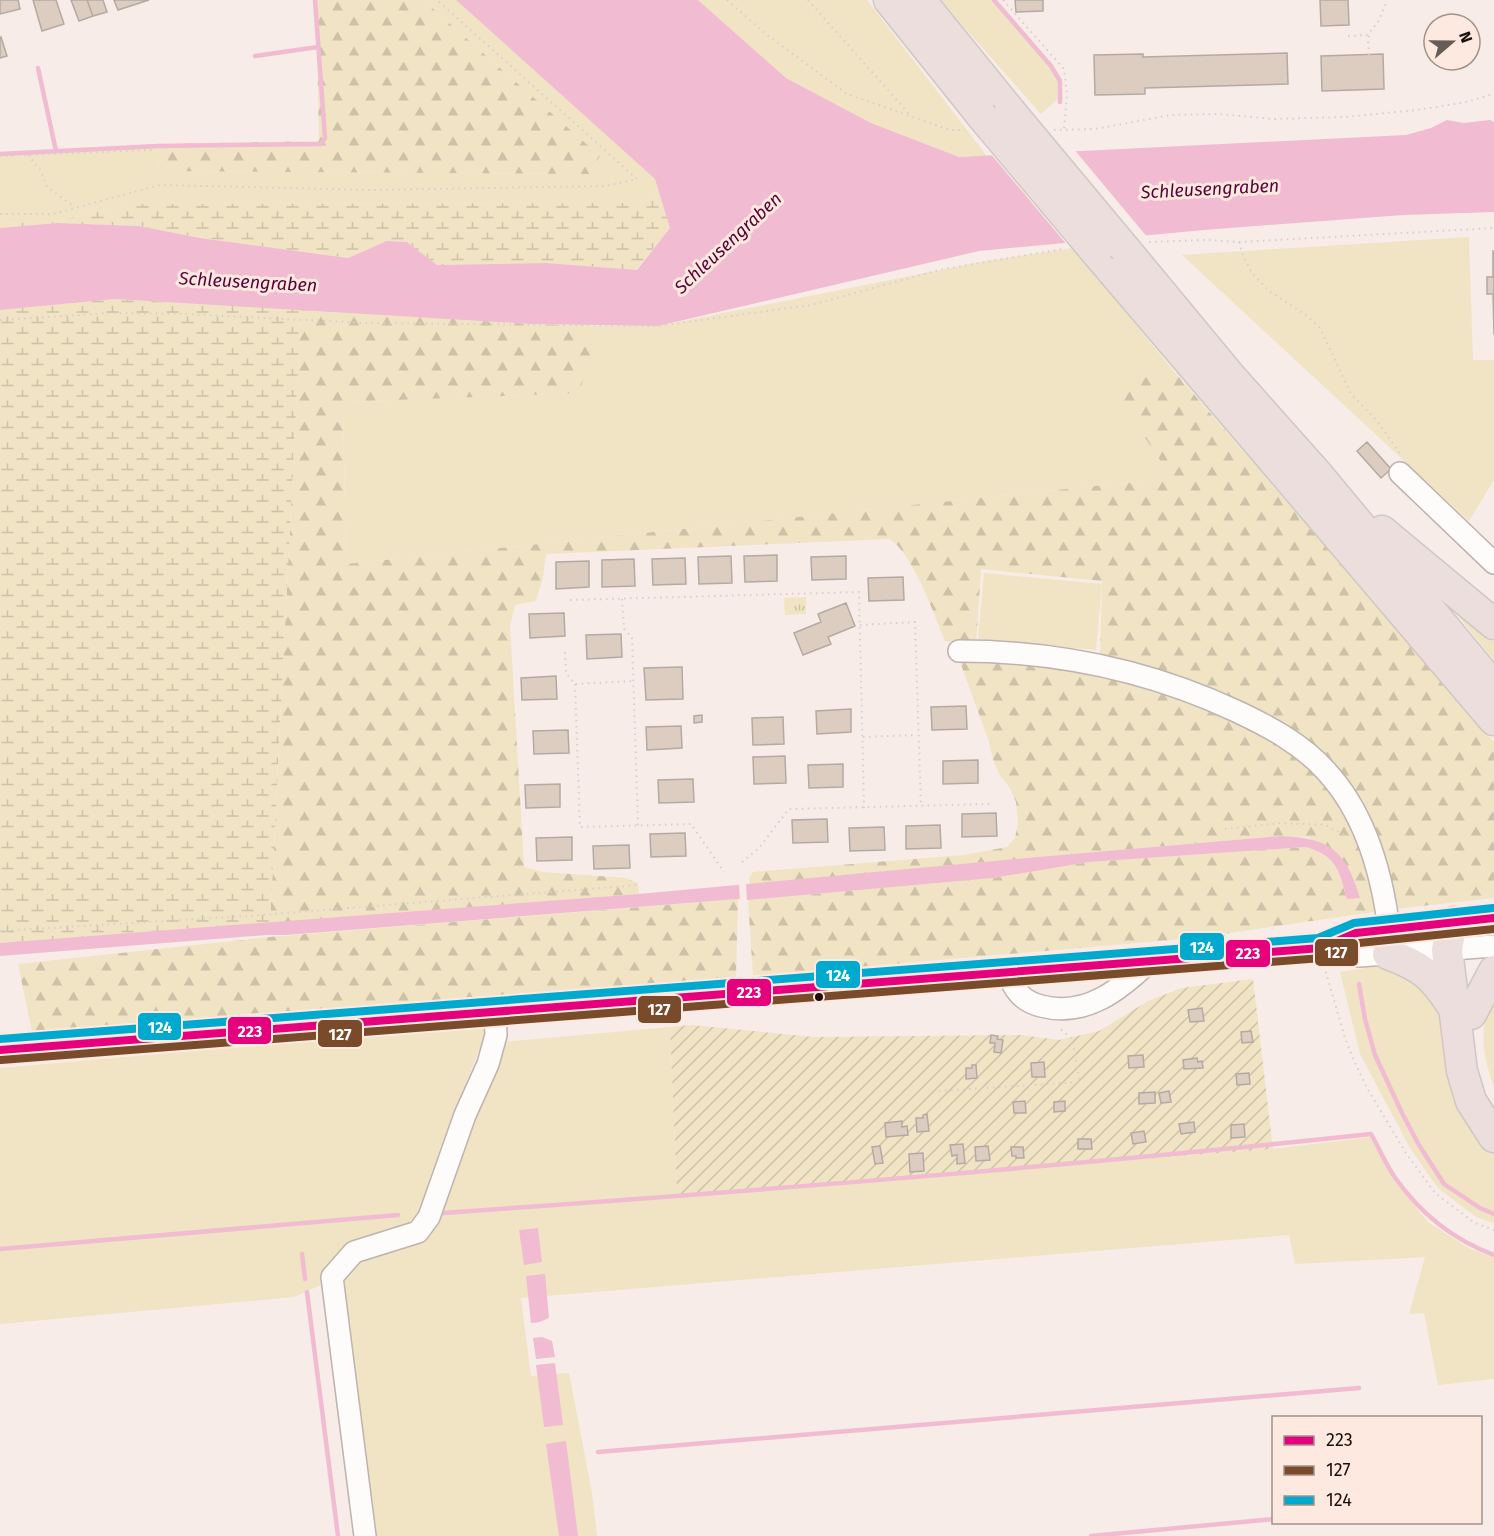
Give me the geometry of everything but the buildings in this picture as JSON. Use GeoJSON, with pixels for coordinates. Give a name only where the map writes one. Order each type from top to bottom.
{"type":"FeatureCollection","features":[{"type":"Feature","properties":{"kind":"highway"},"geometry":{"type":"LineString","coordinates":[[889,0],[977,122],[1096,252],[1494,720]]}},
{"type":"Feature","properties":{"kind":"highway"},"geometry":{"type":"LineString","coordinates":[[920,0],[1010,111],[1135,246],[1231,377],[1319,476],[1494,687]]}},
{"type":"Feature","properties":{"kind":"highway"},"geometry":{"type":"LineString","coordinates":[[1319,476],[1494,624]]}},
{"type":"Feature","properties":{"kind":"highway"},"geometry":{"type":"LineString","coordinates":[[1389,941],[1435,980],[1462,1010],[1478,1072],[1494,1110]]}},
{"type":"Feature","properties":{"kind":"highway"},"geometry":{"type":"LineString","coordinates":[[1466,942],[1459,1053],[1466,1088],[1494,1137]]}},
{"type":"Feature","properties":{"kind":"highway"},"geometry":{"type":"LineString","coordinates":[[1462,1010],[1494,972]]}},
{"type":"Feature","properties":{"kind":"main road"},"geometry":{"type":"LineString","coordinates":[[1466,942],[1494,918]]}},
{"type":"Feature","properties":{"kind":"street"},"geometry":{"type":"LineString","coordinates":[[1400,473],[1494,563]]}},
{"type":"Feature","properties":{"kind":"street"},"geometry":{"type":"LineString","coordinates":[[959,651],[1004,651],[1095,663],[1182,688],[1255,720],[1290,740],[1326,771],[1342,790],[1354,812],[1373,857],[1384,895],[1389,941]]}},
{"type":"Feature","properties":{"kind":"street"},"geometry":{"type":"LineString","coordinates":[[1389,941],[1466,942]]}},
{"type":"Feature","properties":{"kind":"street"},"geometry":{"type":"LineString","coordinates":[[0,1050],[1321,948],[1359,956],[1389,941],[1466,942]]}},
{"type":"Feature","properties":{"kind":"street"},"geometry":{"type":"LineString","coordinates":[[1008,971],[1015,990],[1030,1003],[1074,1009],[1092,1004],[1123,985],[1151,960]]}},
{"type":"Feature","properties":{"kind":"street"},"geometry":{"type":"LineString","coordinates":[[365,1536],[332,1277],[354,1252],[418,1232],[429,1216],[465,1114],[488,1064],[496,1035],[495,1012]]}},
{"type":"Feature","properties":{"kind":"path"},"geometry":{"type":"LineString","coordinates":[[0,214],[53,214],[159,185],[372,190],[605,186],[638,179],[437,0]]}},
{"type":"Feature","properties":{"kind":"path"},"geometry":{"type":"LineString","coordinates":[[727,0],[766,34],[847,94],[950,130],[977,122]]}},
{"type":"Feature","properties":{"kind":"path"},"geometry":{"type":"LineString","coordinates":[[808,0],[912,118]]}},
{"type":"Feature","properties":{"kind":"path"},"geometry":{"type":"LineString","coordinates":[[1003,0],[1064,69],[1067,94],[1064,130]]}},
{"type":"Feature","properties":{"kind":"path"},"geometry":{"type":"LineString","coordinates":[[1369,55],[1368,37],[1378,22],[1387,1]]}},
{"type":"Feature","properties":{"kind":"path"},"geometry":{"type":"LineString","coordinates":[[1348,36],[1368,37]]}},
{"type":"Feature","properties":{"kind":"path"},"geometry":{"type":"LineString","coordinates":[[1053,130],[1095,129],[1171,115],[1219,114],[1273,119],[1344,117],[1417,110],[1466,102],[1494,94]]}},
{"type":"Feature","properties":{"kind":"path"},"geometry":{"type":"LineString","coordinates":[[0,156],[152,150]]}},
{"type":"Feature","properties":{"kind":"path"},"geometry":{"type":"LineString","coordinates":[[28,155],[41,171],[47,187],[75,207]]}},
{"type":"Feature","properties":{"kind":"path"},"geometry":{"type":"LineString","coordinates":[[1135,246],[1207,240],[1239,243],[1494,228]]}},
{"type":"Feature","properties":{"kind":"path"},"geometry":{"type":"LineString","coordinates":[[1239,243],[1252,273],[1269,291],[1306,315],[1320,328],[1351,394],[1378,422],[1404,459],[1400,473]]}},
{"type":"Feature","properties":{"kind":"path"},"geometry":{"type":"LineString","coordinates":[[0,320],[109,313],[366,323],[658,326],[812,305],[939,270],[1062,249]]}},
{"type":"Feature","properties":{"kind":"path"},"geometry":{"type":"LineString","coordinates":[[570,600],[859,592],[864,808]]}},
{"type":"Feature","properties":{"kind":"path"},"geometry":{"type":"LineString","coordinates":[[622,599],[624,629],[632,636],[638,826]]}},
{"type":"Feature","properties":{"kind":"path"},"geometry":{"type":"LineString","coordinates":[[860,625],[915,622],[921,806]]}},
{"type":"Feature","properties":{"kind":"path"},"geometry":{"type":"LineString","coordinates":[[565,652],[566,674],[575,684],[580,827],[692,824],[724,872]]}},
{"type":"Feature","properties":{"kind":"path"},"geometry":{"type":"LineString","coordinates":[[575,684],[633,681]]}},
{"type":"Feature","properties":{"kind":"path"},"geometry":{"type":"LineString","coordinates":[[863,737],[918,735]]}},
{"type":"Feature","properties":{"kind":"path"},"geometry":{"type":"LineString","coordinates":[[742,862],[759,848],[789,809],[990,804]]}},
{"type":"Feature","properties":{"kind":"path"},"geometry":{"type":"LineString","coordinates":[[1225,829],[1282,823],[1325,825],[1349,837],[1373,857]]}},
{"type":"Feature","properties":{"kind":"path"},"geometry":{"type":"LineString","coordinates":[[0,931],[248,916],[639,885]]}},
{"type":"Feature","properties":{"kind":"path"},"geometry":{"type":"LineString","coordinates":[[1321,948],[1331,995],[1348,1046],[1367,1088],[1406,1153],[1435,1192],[1475,1222],[1494,1230]]}},
{"type":"Feature","properties":{"kind":"path"},"geometry":{"type":"LineString","coordinates":[[939,1091],[1080,1082],[1072,1039],[1030,1003]]}},
{"type":"Feature","properties":{"kind":"green space"},"geometry":{"type":"Polygon","coordinates":[[[316,0],[423,0],[600,156],[589,174],[159,171],[157,144],[319,141],[316,0]]]}},
{"type":"Feature","properties":{"kind":"green space"},"geometry":{"type":"Polygon","coordinates":[[[423,0],[456,0],[655,179],[660,194],[634,203],[135,204],[57,221],[0,224],[0,153],[157,144],[159,171],[589,174],[600,156],[423,0]]]}},
{"type":"Feature","properties":{"kind":"green space"},"geometry":{"type":"Polygon","coordinates":[[[698,0],[867,0],[987,156],[959,157],[871,123],[786,78],[698,0]]]}},
{"type":"Feature","properties":{"kind":"green space"},"geometry":{"type":"Polygon","coordinates":[[[940,0],[994,0],[1051,66],[1060,81],[1060,97],[1041,114],[940,0]]]}},
{"type":"Feature","properties":{"kind":"green space"},"geometry":{"type":"Polygon","coordinates":[[[660,194],[670,228],[636,270],[546,263],[437,265],[407,242],[387,241],[348,258],[200,238],[139,226],[57,223],[0,228],[0,224],[57,221],[135,204],[634,203],[660,194]]]}},
{"type":"Feature","properties":{"kind":"green space"},"geometry":{"type":"Polygon","coordinates":[[[1469,237],[1473,360],[1494,360],[1494,480],[1469,521],[1182,255],[1469,237]]]}},
{"type":"Feature","properties":{"kind":"green space"},"geometry":{"type":"Polygon","coordinates":[[[1073,248],[1172,369],[1113,388],[1173,478],[346,564],[343,402],[578,393],[599,326],[658,326],[986,261],[1073,248]]]}},
{"type":"Feature","properties":{"kind":"green space"},"geometry":{"type":"Polygon","coordinates":[[[115,299],[301,309],[270,923],[0,943],[0,310],[115,299]]]}},
{"type":"Feature","properties":{"kind":"green space"},"geometry":{"type":"Polygon","coordinates":[[[301,309],[531,324],[599,326],[579,393],[343,402],[346,564],[1172,478],[1112,388],[1172,369],[1494,742],[1494,898],[1395,909],[1333,770],[1100,656],[1102,581],[981,569],[976,644],[945,641],[914,570],[898,546],[889,539],[546,554],[543,577],[536,601],[515,605],[510,625],[524,867],[543,872],[625,878],[638,883],[639,894],[270,923],[301,309]]]}},
{"type":"Feature","properties":{"kind":"green space"},"geometry":{"type":"Polygon","coordinates":[[[984,573],[1102,584],[1096,650],[978,639],[984,573]]]}},
{"type":"Feature","properties":{"kind":"green space"},"geometry":{"type":"Polygon","coordinates":[[[1435,588],[1494,632],[1494,660],[1435,588]]]}},
{"type":"Feature","properties":{"kind":"green space"},"geometry":{"type":"Polygon","coordinates":[[[806,597],[806,614],[785,615],[784,598],[806,597]]]}},
{"type":"Feature","properties":{"kind":"green space"},"geometry":{"type":"Polygon","coordinates":[[[959,659],[1113,671],[1246,722],[1321,774],[1359,831],[1381,911],[1195,938],[753,976],[748,900],[993,878],[1089,862],[1306,847],[1324,855],[1335,866],[1347,899],[1359,897],[1354,879],[1308,837],[1281,836],[750,885],[749,878],[753,872],[964,855],[1007,847],[1015,838],[1018,823],[1016,802],[993,759],[959,659]]]}},
{"type":"Feature","properties":{"kind":"green space"},"geometry":{"type":"Polygon","coordinates":[[[738,899],[736,977],[32,1031],[18,964],[269,937],[738,899]]]}},
{"type":"Feature","properties":{"kind":"green space"},"geometry":{"type":"Polygon","coordinates":[[[1385,965],[1427,983],[1494,1151],[1494,1223],[1476,1217],[1438,1188],[1410,1148],[1360,1054],[1340,972],[1385,965]]]}},
{"type":"Feature","properties":{"kind":"green space"},"geometry":{"type":"Polygon","coordinates":[[[1253,979],[1273,1149],[677,1194],[670,1027],[691,1025],[814,1037],[1021,1035],[1059,1040],[1099,1031],[1148,1001],[1182,988],[1253,979]]]}},
{"type":"Feature","properties":{"kind":"green space"},"geometry":{"type":"Polygon","coordinates":[[[1494,985],[1494,1087],[1484,1048],[1484,1024],[1494,985]]]}},
{"type":"Feature","properties":{"kind":"green space"},"geometry":{"type":"Polygon","coordinates":[[[489,1025],[441,1146],[418,1220],[503,1042],[670,1027],[677,1194],[1273,1149],[1370,1137],[1395,1182],[1428,1222],[1470,1249],[1494,1257],[1494,1379],[1438,1385],[1424,1313],[1409,1314],[1425,1257],[1295,1264],[1289,1235],[521,1298],[531,1376],[569,1373],[592,1493],[597,1536],[353,1536],[321,1285],[294,1297],[0,1324],[0,1068],[489,1025]]]}},
{"type":"Feature","properties":{"kind":"water","name":"Schleusengraben"},"geometry":{"type":"Polygon","coordinates":[[[456,0],[698,0],[786,78],[871,123],[959,157],[1406,135],[1431,128],[1447,120],[1464,123],[1490,120],[1494,122],[1494,212],[1403,215],[1204,230],[979,251],[658,326],[531,324],[115,299],[0,310],[0,228],[57,223],[139,226],[200,238],[348,258],[387,241],[407,242],[437,265],[546,263],[637,270],[670,228],[655,179],[456,0]]]}},
{"type":"Feature","properties":{"kind":"water"},"geometry":{"type":"Polygon","coordinates":[[[1281,836],[1312,840],[1333,850],[1348,868],[1360,898],[1347,899],[1335,866],[1324,855],[1306,847],[1089,862],[993,878],[748,900],[0,956],[0,943],[639,894],[1281,836]]]}},
{"type":"Feature","properties":{"kind":"water"},"geometry":{"type":"Polygon","coordinates":[[[538,1228],[542,1262],[524,1265],[519,1230],[538,1228]]]}},
{"type":"Feature","properties":{"kind":"water"},"geometry":{"type":"Polygon","coordinates":[[[545,1274],[549,1318],[531,1323],[526,1276],[545,1274]]]}},
{"type":"Feature","properties":{"kind":"water"},"geometry":{"type":"Polygon","coordinates":[[[542,1337],[552,1341],[555,1357],[536,1359],[533,1338],[542,1337]]]}},
{"type":"Feature","properties":{"kind":"water"},"geometry":{"type":"Polygon","coordinates":[[[555,1363],[563,1425],[544,1427],[536,1365],[555,1363]]]}},
{"type":"Feature","properties":{"kind":"water"},"geometry":{"type":"Polygon","coordinates":[[[566,1441],[578,1536],[559,1536],[546,1444],[566,1441]]]}},
{"type":"Feature","properties":{"kind":"pier"},"geometry":{"type":"Polygon","coordinates":[[[1073,148],[1148,238],[1068,246],[990,153],[1073,148]]]}},
{"type":"Feature","properties":{"kind":"pier"},"geometry":{"type":"Polygon","coordinates":[[[746,882],[747,903],[740,902],[739,883],[746,882]]]}},
{"type":"Feature","properties":{"kind":"waterway"},"geometry":{"type":"LineString","coordinates":[[0,154],[159,146],[321,144],[325,138],[315,0]]}},
{"type":"Feature","properties":{"kind":"waterway"},"geometry":{"type":"LineString","coordinates":[[994,0],[1051,66],[1060,81],[1060,102]]}},
{"type":"Feature","properties":{"kind":"waterway"},"geometry":{"type":"LineString","coordinates":[[255,56],[318,47]]}},
{"type":"Feature","properties":{"kind":"waterway"},"geometry":{"type":"LineString","coordinates":[[38,68],[56,151]]}},
{"type":"Feature","properties":{"kind":"waterway"},"geometry":{"type":"LineString","coordinates":[[1359,984],[1365,1019],[1375,1055],[1419,1145],[1444,1184],[1480,1208],[1494,1214]]}},
{"type":"Feature","properties":{"kind":"waterway"},"geometry":{"type":"LineString","coordinates":[[443,1213],[907,1178],[1371,1134],[1392,1174],[1416,1204],[1452,1234],[1494,1255]]}},
{"type":"Feature","properties":{"kind":"waterway"},"geometry":{"type":"LineString","coordinates":[[0,1249],[398,1215]]}},
{"type":"Feature","properties":{"kind":"waterway"},"geometry":{"type":"LineString","coordinates":[[302,1254],[305,1279]]}},
{"type":"Feature","properties":{"kind":"waterway"},"geometry":{"type":"LineString","coordinates":[[307,1292],[338,1536]]}},
{"type":"Feature","properties":{"kind":"waterway"},"geometry":{"type":"LineString","coordinates":[[598,1452],[1359,1388]]}},
{"type":"Feature","properties":{"kind":"waterway"},"geometry":{"type":"LineString","coordinates":[[1091,1536],[1272,1519]]}},
{"type":"Feature","properties":{"kind":"transit line","name":"124"},"geometry":{"type":"LineString","coordinates":[[0,1039],[1318,938],[1354,923],[1493,908]]}},
{"type":"Feature","properties":{"kind":"transit line","name":"223"},"geometry":{"type":"LineString","coordinates":[[0,1050],[1321,948],[1356,933],[1494,918]]}},
{"type":"Feature","properties":{"kind":"transit line","name":"127"},"geometry":{"type":"LineString","coordinates":[[1,1060],[1322,958],[1359,943],[1494,929]]}}]}
